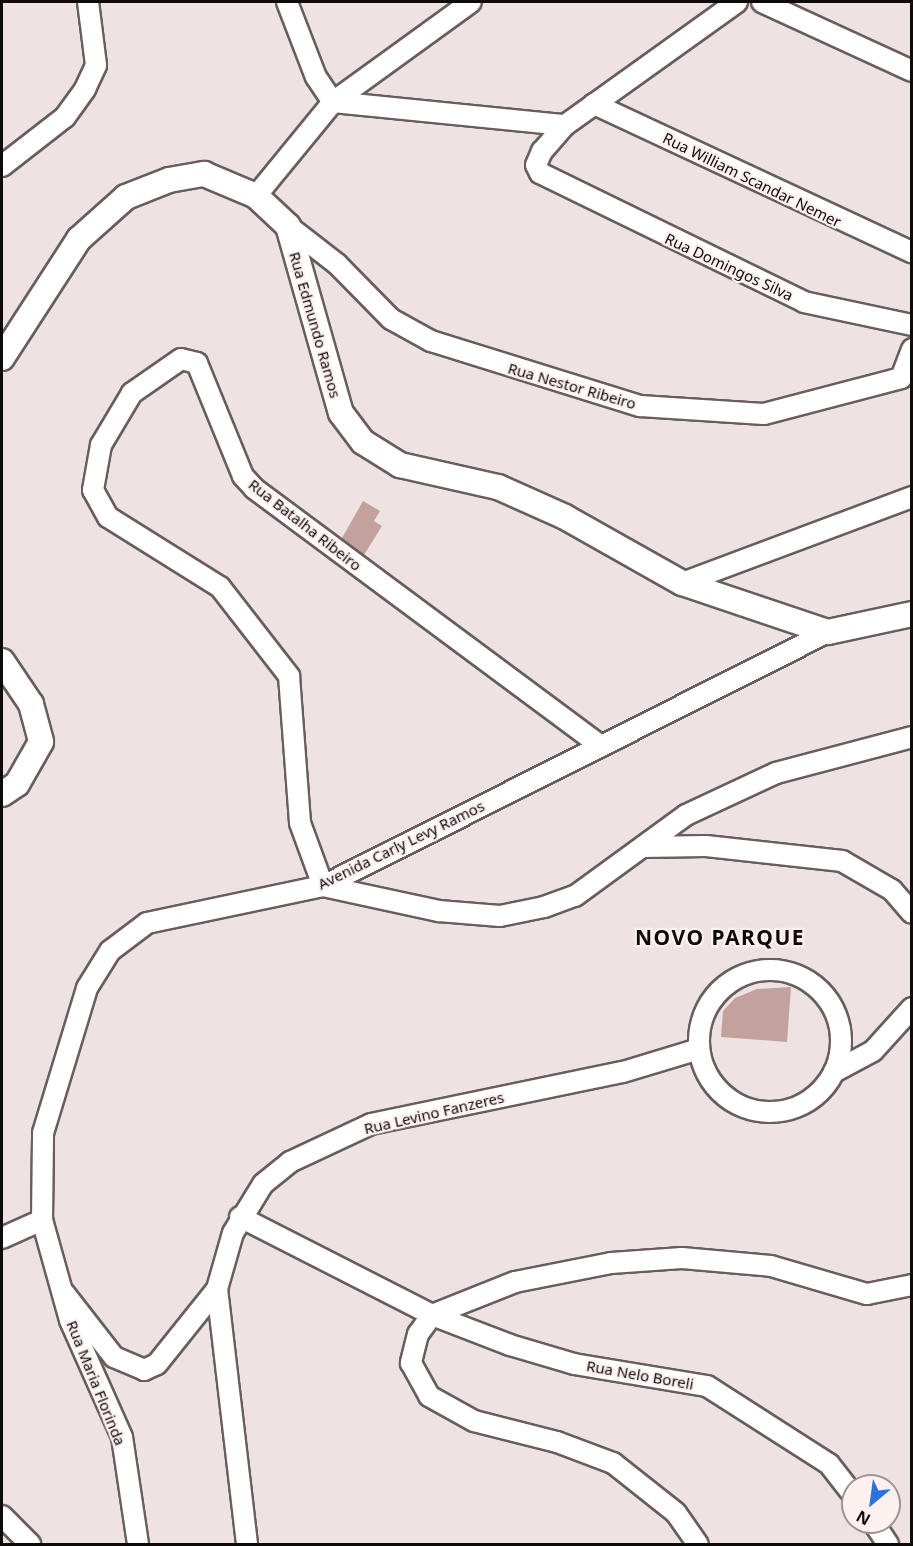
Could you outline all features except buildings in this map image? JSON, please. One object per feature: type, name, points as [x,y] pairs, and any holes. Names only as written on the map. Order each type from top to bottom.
[{"type":"street","points":[[2,166],[65,117],[85,89],[96,65],[88,2]]},
{"type":"street","points":[[287,2],[316,77],[333,102]]},
{"type":"street","points":[[256,196],[333,102],[471,2]]},
{"type":"street","points":[[333,102],[565,125],[737,2]]},
{"type":"street","points":[[762,2],[912,71]]},
{"type":"street","name":"Rua William Scandar Nemer","points":[[594,104],[912,252]]},
{"type":"street","name":"Rua Domingos Silva","points":[[565,125],[537,165],[555,185],[804,302],[912,325]]},
{"type":"street","points":[[2,358],[79,239],[126,197],[169,180],[204,174],[256,196],[288,226]]},
{"type":"street","name":"Rua Nestor Ribeiro","points":[[288,226],[337,264],[391,319],[431,341],[640,406],[764,414],[901,378],[912,349]]},
{"type":"street","name":"Rua Edmundo Ramos","points":[[288,226],[341,412],[363,442],[400,465],[498,487],[537,504],[682,583],[828,632]]},
{"type":"street","name":"Rua Batalha Ribeiro","points":[[323,886],[300,823],[289,676],[220,587],[108,517],[93,490],[101,445],[132,393],[181,359],[197,363],[243,476],[254,489],[601,746]]},
{"type":"street","points":[[682,583],[912,497]]},
{"type":"street","name":"Avenida Carly Levy Ramos","points":[[63,1292],[42,1220],[43,1132],[87,988],[110,951],[147,923],[323,886],[828,632],[912,614]]},
{"type":"street","points":[[2,661],[31,704],[41,742],[17,784],[2,794]]},
{"type":"street","points":[[323,886],[439,911],[500,916],[575,896],[686,815],[776,773],[912,737]]},
{"type":"street","points":[[643,847],[705,846],[842,861],[892,890],[912,913]]},
{"type":"street","points":[[834,1072],[842,1043],[839,1020],[812,982],[790,972],[767,969],[724,986],[708,1004],[699,1049],[720,1092],[762,1112],[808,1102],[834,1072],[873,1051],[912,1008]]},
{"type":"street","name":"Rua Levino Fanzeres","points":[[247,1545],[217,1289],[240,1217],[263,1184],[290,1162],[371,1124],[624,1072],[699,1049]]},
{"type":"street","name":"Rua Nelo Boreli","points":[[240,1217],[432,1315],[574,1364],[707,1386],[830,1464],[841,1479]]},
{"type":"street","points":[[2,1238],[42,1220]]},
{"type":"street","points":[[698,1545],[676,1513],[613,1463],[557,1442],[474,1420],[429,1396],[411,1363],[418,1334],[432,1315],[515,1282],[611,1263],[682,1258],[771,1266],[867,1294],[912,1285]]},
{"type":"street","points":[[63,1292],[77,1303],[114,1357],[144,1370],[157,1364],[217,1289]]},
{"type":"street","name":"Rua Maria Florinda","points":[[63,1292],[122,1437],[138,1545]]},
{"type":"street","points":[[2,1516],[30,1545]]},
{"type":"district","name":"NOVO PARQUE","points":[[720,937]]}]
